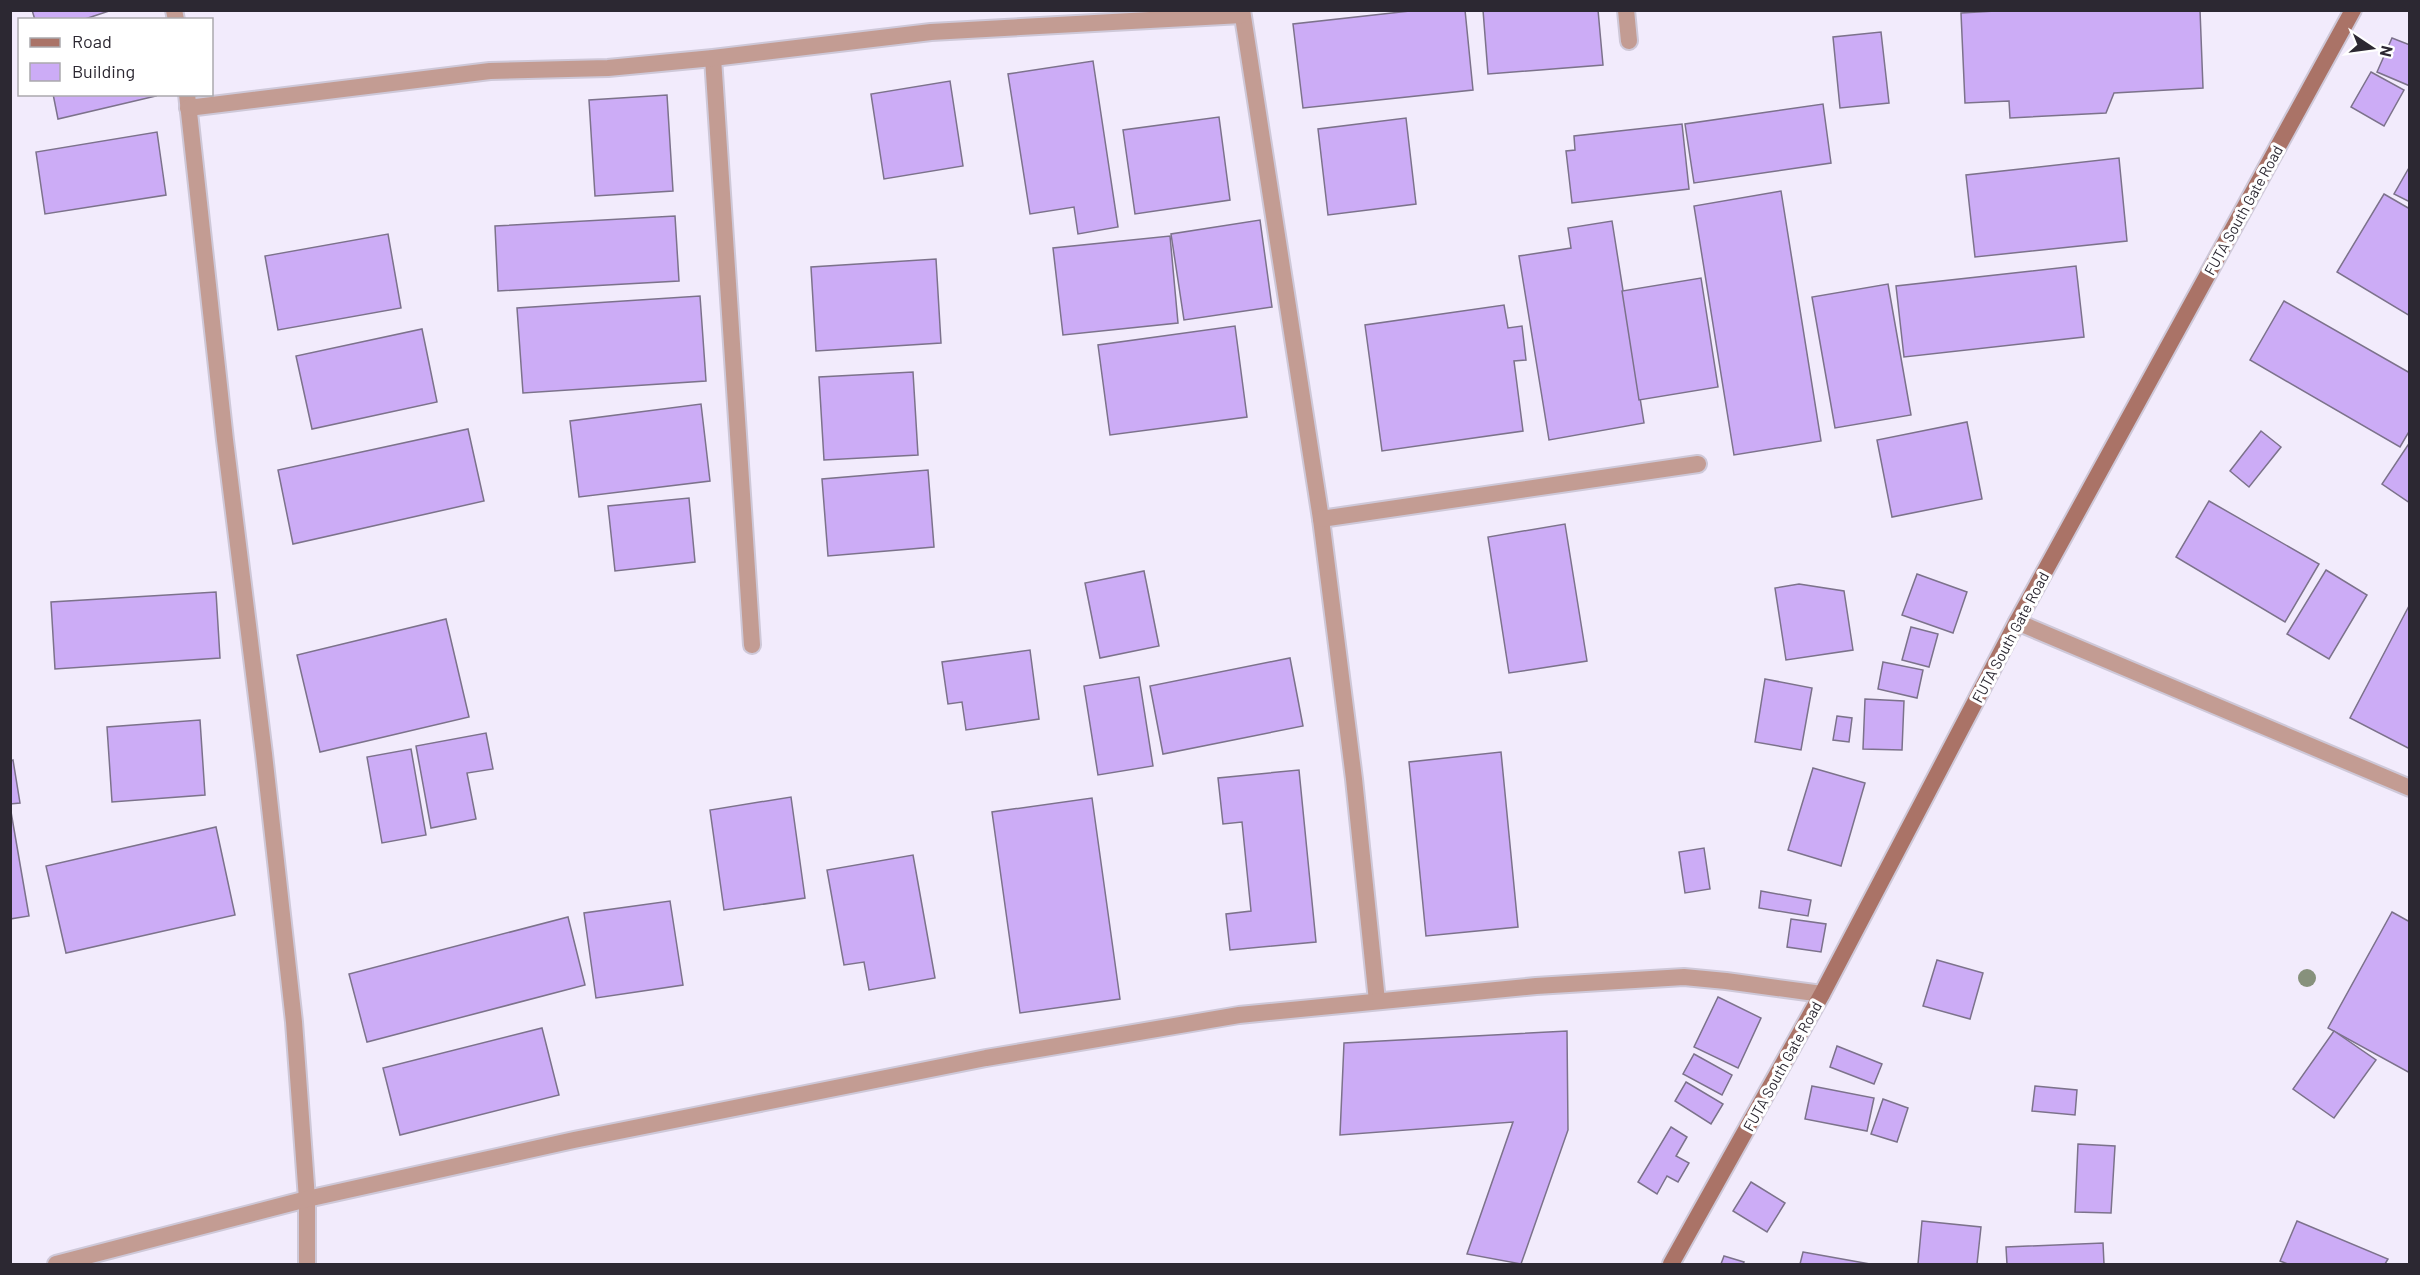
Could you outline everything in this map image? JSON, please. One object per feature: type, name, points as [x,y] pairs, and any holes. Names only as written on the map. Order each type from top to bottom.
[{"type":"main road","name":"FUTA South Gate Road","points":[[1671,1264],[1822,994],[2017,622],[2353,10]]},
{"type":"street","points":[[1626,10],[1629,40]]},
{"type":"street","points":[[307,1264],[308,1198],[293,1011],[225,440],[188,101],[490,71],[608,68],[931,32],[1242,13],[1321,519],[1354,779],[1377,1001]]},
{"type":"street","points":[[713,58],[752,645]]},
{"type":"street","points":[[1321,519],[1698,464]]},
{"type":"street","points":[[2017,622],[2409,788]]},
{"type":"street","points":[[56,1264],[308,1198],[574,1140],[986,1058],[1239,1015],[1536,986],[1684,977],[1822,994]]},
{"type":"building","points":[[32,10],[112,10],[88,18],[34,18]]},
{"type":"building","points":[[1419,10],[1465,10],[1473,90],[1303,108],[1293,24]]},
{"type":"building","points":[[1483,10],[1598,10],[1603,65],[1488,74]]},
{"type":"building","points":[[2013,10],[2200,10],[2203,88],[2114,93],[2106,113],[2010,118],[2009,101],[1965,103],[1961,13]]},
{"type":"building","points":[[1881,32],[1889,103],[1840,108],[1833,37]]},
{"type":"building","points":[[2392,38],[2410,45],[2410,86],[2377,72]]},
{"type":"building","points":[[1093,61],[1118,227],[1078,234],[1074,207],[1030,214],[1008,74]]},
{"type":"building","points":[[2371,72],[2404,90],[2384,126],[2351,107]]},
{"type":"building","points":[[950,81],[963,166],[884,179],[871,94]]},
{"type":"building","points":[[667,95],[673,191],[595,196],[589,100]]},
{"type":"building","points":[[53,96],[156,96],[58,119]]},
{"type":"building","points":[[1823,104],[1831,163],[1694,183],[1685,124]]},
{"type":"building","points":[[1219,117],[1230,200],[1135,214],[1123,130]]},
{"type":"building","points":[[1406,118],[1416,204],[1328,215],[1318,129]]},
{"type":"building","points":[[1682,124],[1689,189],[1572,203],[1566,151],[1575,150],[1574,136]]},
{"type":"building","points":[[157,132],[166,195],[45,214],[36,152]]},
{"type":"building","points":[[2119,158],[2127,241],[1975,257],[1966,175]]},
{"type":"building","points":[[2410,166],[2410,202],[2394,194]]},
{"type":"building","points":[[1781,191],[1821,441],[1734,455],[1694,206]]},
{"type":"building","points":[[2384,194],[2410,209],[2410,316],[2337,272]]},
{"type":"building","points":[[675,216],[679,281],[498,291],[495,226]]},
{"type":"building","points":[[1260,220],[1272,307],[1184,320],[1171,234]]},
{"type":"building","points":[[1612,221],[1644,423],[1549,440],[1519,256],[1571,248],[1568,228]]},
{"type":"building","points":[[388,234],[401,308],[278,330],[265,256]]},
{"type":"building","points":[[1170,236],[1178,323],[1063,335],[1053,248]]},
{"type":"building","points":[[936,259],[941,343],[816,351],[811,267]]},
{"type":"building","points":[[2076,266],[2084,337],[1904,357],[1896,286]]},
{"type":"building","points":[[1701,278],[1718,387],[1639,400],[1622,291]]},
{"type":"building","points":[[1888,284],[1911,415],[1835,428],[1812,297]]},
{"type":"building","points":[[700,296],[706,381],[523,393],[517,308]]},
{"type":"building","points":[[2284,301],[2410,373],[2410,430],[2400,447],[2250,360]]},
{"type":"building","points":[[1504,305],[1508,328],[1522,326],[1526,360],[1514,361],[1523,431],[1382,451],[1365,325]]},
{"type":"building","points":[[1235,326],[1247,417],[1110,435],[1098,345]]},
{"type":"building","points":[[422,329],[437,402],[312,429],[296,356]]},
{"type":"building","points":[[913,372],[918,455],[824,460],[819,377]]},
{"type":"building","points":[[701,404],[710,481],[579,497],[570,421]]},
{"type":"building","points":[[1967,422],[1982,499],[1892,517],[1877,440]]},
{"type":"building","points":[[468,429],[484,501],[293,544],[278,470]]},
{"type":"building","points":[[2261,431],[2281,447],[2249,487],[2230,471]]},
{"type":"building","points":[[2410,442],[2410,503],[2382,484]]},
{"type":"building","points":[[928,470],[934,547],[828,556],[822,479]]},
{"type":"building","points":[[689,498],[695,562],[615,571],[608,506]]},
{"type":"building","points":[[2209,501],[2319,564],[2285,622],[2176,557]]},
{"type":"building","points":[[1565,524],[1587,661],[1509,673],[1488,537]]},
{"type":"building","points":[[2326,570],[2367,595],[2329,659],[2287,634]]},
{"type":"building","points":[[1144,571],[1159,646],[1100,658],[1085,583]]},
{"type":"building","points":[[1917,574],[1967,592],[1953,633],[1902,615]]},
{"type":"building","points":[[1799,584],[1844,591],[1853,650],[1786,660],[1775,588]]},
{"type":"building","points":[[216,592],[220,658],[55,669],[51,602]]},
{"type":"building","points":[[2410,604],[2410,749],[2350,718]]},
{"type":"building","points":[[446,619],[469,717],[320,752],[297,655]]},
{"type":"building","points":[[1911,627],[1938,634],[1929,667],[1902,660]]},
{"type":"building","points":[[1030,650],[1039,719],[966,730],[962,702],[948,704],[942,662]]},
{"type":"building","points":[[1290,658],[1303,726],[1163,754],[1150,686]]},
{"type":"building","points":[[1883,662],[1923,670],[1917,698],[1878,689]]},
{"type":"building","points":[[1139,677],[1153,766],[1098,775],[1084,686]]},
{"type":"building","points":[[1765,679],[1812,688],[1801,750],[1755,742]]},
{"type":"building","points":[[1865,699],[1904,701],[1902,750],[1863,749]]},
{"type":"building","points":[[1837,716],[1852,718],[1849,742],[1833,740]]},
{"type":"building","points":[[200,720],[205,795],[112,802],[107,727]]},
{"type":"building","points":[[486,733],[493,769],[467,773],[476,819],[431,828],[416,746]]},
{"type":"building","points":[[411,749],[426,835],[382,843],[367,757]]},
{"type":"building","points":[[1501,752],[1518,927],[1426,936],[1409,762]]},
{"type":"building","points":[[13,760],[20,803],[10,804],[10,761]]},
{"type":"building","points":[[1813,768],[1865,783],[1841,866],[1788,850]]},
{"type":"building","points":[[1299,770],[1316,942],[1230,950],[1226,914],[1251,911],[1242,822],[1223,824],[1218,778]]},
{"type":"building","points":[[791,797],[805,898],[724,910],[710,810]]},
{"type":"building","points":[[1092,798],[1120,999],[1020,1013],[992,812]]},
{"type":"building","points":[[10,806],[29,916],[10,919]]},
{"type":"building","points":[[216,827],[235,915],[66,953],[46,866]]},
{"type":"building","points":[[1704,848],[1710,889],[1685,893],[1679,852]]},
{"type":"building","points":[[913,855],[935,978],[869,990],[864,962],[844,965],[827,870]]},
{"type":"building","points":[[1761,891],[1811,900],[1808,916],[1759,908]]},
{"type":"building","points":[[670,901],[683,985],[596,998],[584,913]]},
{"type":"building","points":[[2392,912],[2410,922],[2410,1073],[2328,1028]]},
{"type":"building","points":[[568,917],[585,985],[367,1042],[349,974]]},
{"type":"building","points":[[1791,919],[1826,924],[1821,952],[1787,947]]},
{"type":"building","points":[[1937,960],[1983,973],[1970,1019],[1923,1006]]},
{"type":"building","points":[[1718,997],[1761,1018],[1738,1068],[1694,1047]]},
{"type":"building","points":[[542,1028],[559,1095],[400,1135],[383,1068]]},
{"type":"building","points":[[1567,1031],[1568,1130],[1521,1264],[1467,1254],[1513,1122],[1340,1135],[1344,1043]]},
{"type":"building","points":[[2334,1031],[2376,1060],[2334,1118],[2293,1089]]},
{"type":"building","points":[[1837,1046],[1882,1064],[1874,1084],[1830,1067]]},
{"type":"building","points":[[1694,1054],[1732,1075],[1722,1095],[1683,1074]]},
{"type":"building","points":[[1686,1082],[1723,1104],[1711,1124],[1675,1101]]},
{"type":"building","points":[[1812,1086],[1874,1098],[1867,1131],[1805,1119]]},
{"type":"building","points":[[2035,1086],[2077,1090],[2075,1115],[2032,1111]]},
{"type":"building","points":[[1883,1099],[1908,1108],[1897,1142],[1871,1134]]},
{"type":"building","points":[[1671,1127],[1687,1137],[1676,1156],[1689,1163],[1678,1182],[1667,1176],[1657,1194],[1638,1182]]},
{"type":"building","points":[[2078,1144],[2115,1146],[2111,1213],[2075,1212]]},
{"type":"building","points":[[1751,1182],[1785,1203],[1767,1232],[1733,1211]]},
{"type":"building","points":[[1922,1221],[1981,1227],[1977,1264],[1918,1264]]},
{"type":"building","points":[[2297,1221],[2388,1259],[2385,1264],[2288,1264],[2280,1261]]},
{"type":"building","points":[[2103,1243],[2104,1264],[2007,1264],[2006,1247]]},
{"type":"building","points":[[1803,1252],[1870,1264],[1800,1264]]},
{"type":"building","points":[[1724,1256],[1744,1262],[1743,1264],[1721,1264]]}]
